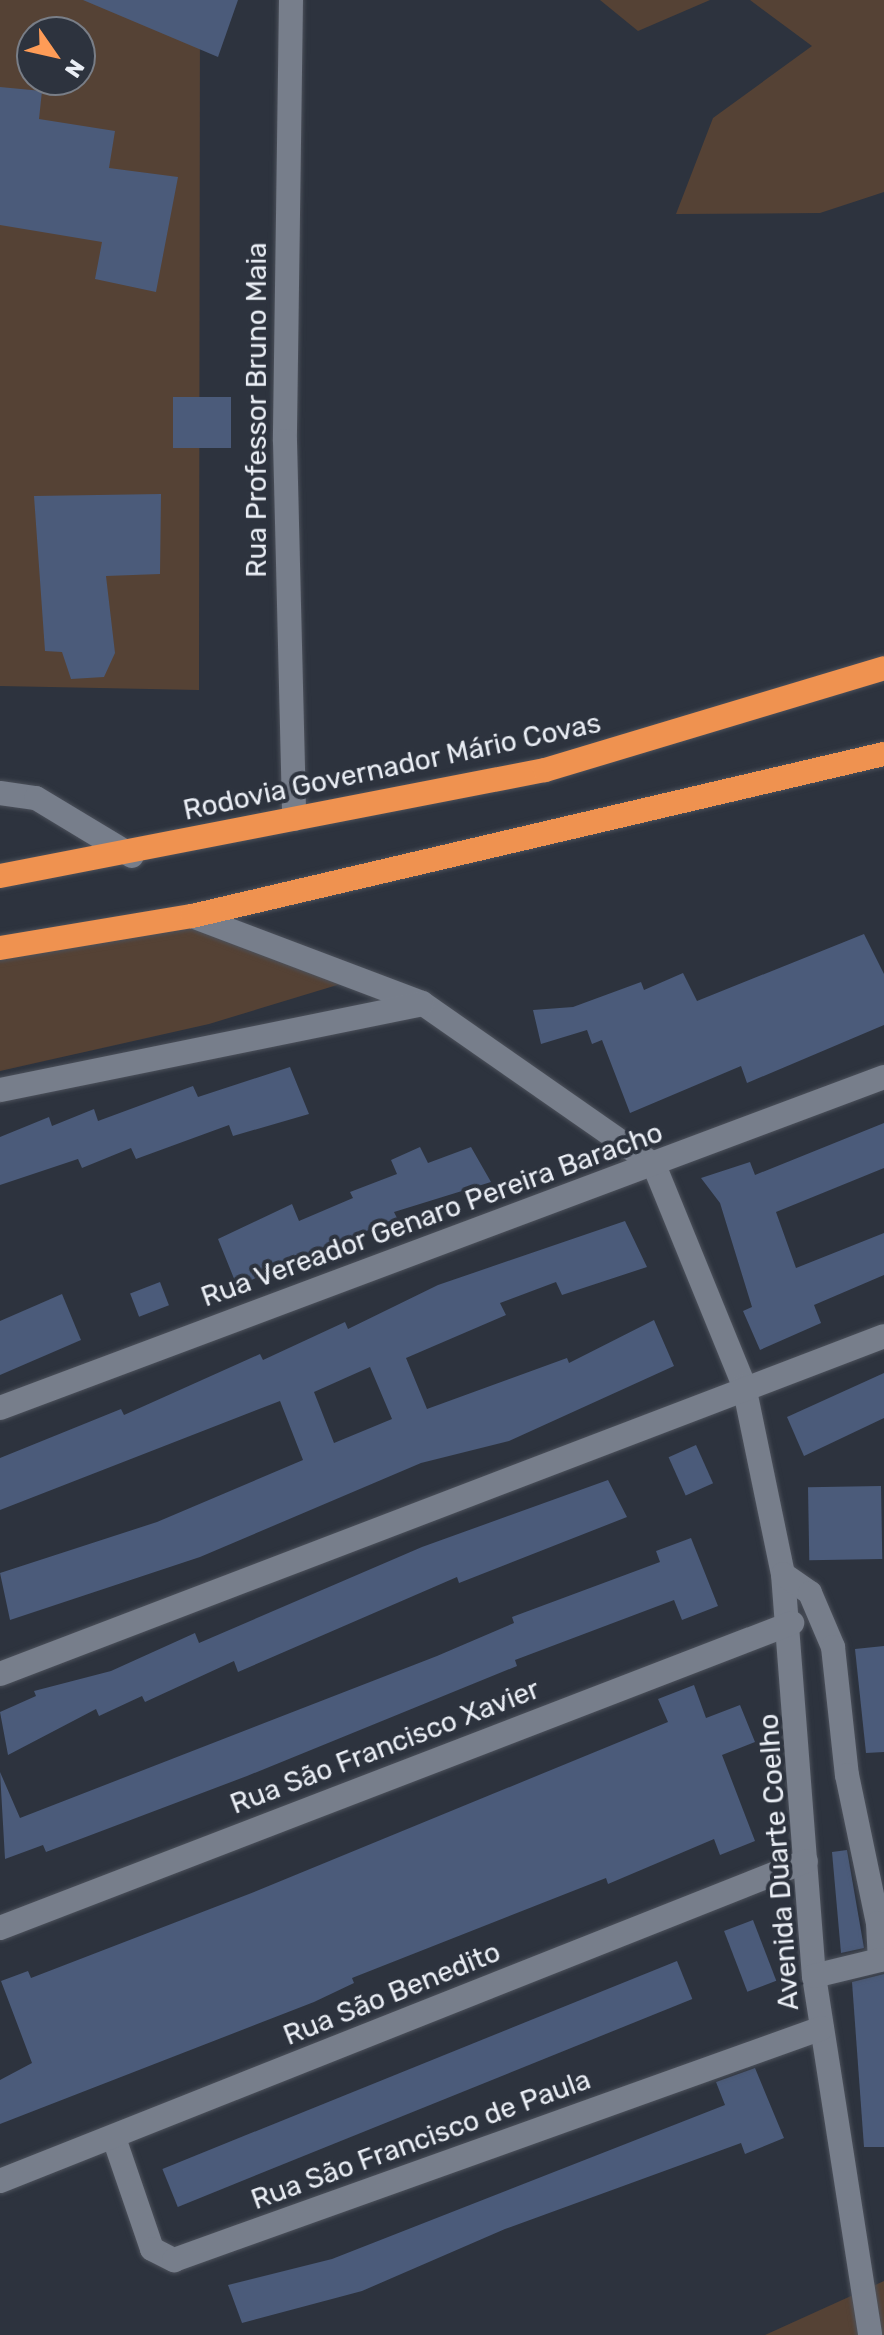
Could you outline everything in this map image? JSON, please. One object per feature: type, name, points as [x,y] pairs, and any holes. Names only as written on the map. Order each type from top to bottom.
[{"type":"highway","name":"Rodovia Governador Mário Covas","points":[[0,876],[132,856],[294,819],[545,770],[884,668]]},
{"type":"highway","points":[[0,948],[192,916],[884,754]]},
{"type":"street","name":"Rua Professor Bruno Maia","points":[[291,0],[285,441],[294,819]]},
{"type":"street","points":[[0,793],[36,798],[132,856]]},
{"type":"street","points":[[192,916],[422,1003],[654,1165]]},
{"type":"street","points":[[0,1090],[422,1003]]},
{"type":"street","name":"Rua Vereador Genaro Pereira Baracho","points":[[0,1408],[884,1077]]},
{"type":"street","name":"Avenida Duarte Coelho","points":[[654,1165],[744,1386],[783,1574],[792,1623],[814,1976],[870,2335]]},
{"type":"street","points":[[0,1674],[744,1386],[884,1336]]},
{"type":"street","points":[[783,1574],[810,1593],[833,1647],[847,1775],[878,1923],[880,1960],[814,1976]]},
{"type":"street","name":"Rua São Francisco Xavier","points":[[0,1928],[792,1623]]},
{"type":"street","name":"Rua São Benedito","points":[[0,2181],[806,1861]]},
{"type":"street","name":"Rua São Francisco de Paula","points":[[114,2138],[152,2249],[174,2260],[822,2028]]},
{"type":"shaded area","points":[[0,0],[200,0],[199,690],[0,686]]},
{"type":"shaded area","points":[[600,0],[710,0],[638,31]]},
{"type":"shaded area","points":[[750,0],[884,0],[884,192],[820,213],[676,214],[713,118],[812,46]]},
{"type":"shaded area","points":[[192,916],[357,979],[209,1024],[0,1071],[0,947]]},
{"type":"shaded area","points":[[884,2281],[884,2335],[765,2335]]},
{"type":"building","points":[[83,0],[238,0],[218,57]]},
{"type":"building","points":[[0,87],[16,89],[16,96],[41,96],[39,119],[115,131],[109,168],[178,177],[156,292],[95,279],[102,242],[0,225]]},
{"type":"building","points":[[173,397],[231,397],[231,448],[173,448]]},
{"type":"building","points":[[161,494],[160,574],[106,576],[115,653],[104,677],[71,679],[62,652],[45,651],[34,496]]},
{"type":"building","points":[[864,934],[884,974],[884,1025],[747,1083],[741,1066],[630,1113],[602,1040],[592,1044],[587,1030],[541,1044],[533,1010],[573,1007],[641,982],[644,990],[683,973],[697,1001]]},
{"type":"building","points":[[290,1067],[309,1114],[233,1136],[229,1125],[136,1159],[131,1148],[82,1168],[78,1159],[0,1185],[0,1137],[49,1117],[52,1126],[94,1109],[98,1121],[193,1086],[198,1097]]},
{"type":"building","points":[[884,1123],[884,1168],[776,1212],[796,1268],[884,1233],[884,1275],[814,1305],[821,1323],[760,1350],[743,1311],[752,1307],[720,1203],[701,1178],[750,1162],[755,1175]]},
{"type":"building","points":[[420,1147],[428,1163],[471,1147],[491,1182],[394,1212],[397,1218],[237,1286],[218,1239],[292,1204],[299,1221],[353,1198],[350,1192],[397,1174],[391,1160]]},
{"type":"building","points":[[625,1221],[647,1267],[562,1295],[556,1282],[500,1303],[506,1315],[406,1358],[427,1409],[567,1358],[569,1363],[654,1320],[674,1366],[509,1441],[421,1463],[200,1557],[10,1620],[0,1573],[157,1522],[303,1460],[280,1401],[0,1510],[0,1458],[121,1409],[124,1415],[260,1354],[263,1360],[345,1322],[348,1329],[438,1285]],"holes":[[[370,1367],[392,1419],[334,1443],[314,1392]]]},
{"type":"building","points":[[160,1282],[169,1305],[139,1317],[130,1293]]},
{"type":"building","points":[[62,1294],[81,1340],[0,1375],[0,1321]]},
{"type":"building","points":[[884,1373],[884,1418],[804,1456],[787,1417]]},
{"type":"building","points":[[696,1445],[713,1483],[686,1496],[669,1457]]},
{"type":"building","points":[[608,1480],[627,1517],[459,1583],[457,1577],[238,1672],[234,1661],[145,1702],[142,1696],[99,1716],[96,1709],[8,1755],[0,1712],[36,1696],[34,1691],[111,1671],[195,1633],[199,1643],[422,1547]]},
{"type":"building","points":[[881,1486],[882,1559],[809,1560],[808,1487]]},
{"type":"building","points":[[691,1538],[718,1606],[682,1620],[674,1600],[515,1660],[517,1666],[247,1776],[46,1852],[43,1845],[5,1859],[0,1772],[20,1818],[437,1656],[514,1623],[512,1617],[660,1562],[656,1551]]},
{"type":"building","points":[[884,1646],[884,1752],[866,1753],[855,1649]]},
{"type":"building","points":[[694,1685],[706,1718],[740,1705],[755,1742],[722,1755],[755,1841],[720,1855],[714,1839],[608,1884],[606,1878],[352,1978],[354,1983],[314,2002],[0,2124],[0,2080],[32,2063],[1,1981],[28,1971],[31,1978],[249,1894],[668,1722],[658,1699]]},
{"type":"building","points":[[847,1850],[864,1948],[841,1953],[832,1852]]},
{"type":"building","points":[[753,1920],[776,1981],[747,1992],[724,1931]]},
{"type":"building","points":[[677,1961],[692,1999],[178,2207],[162,2169]]},
{"type":"building","points":[[884,1974],[884,2147],[864,2147],[852,1982]]},
{"type":"building","points":[[755,2068],[784,2138],[745,2154],[741,2143],[505,2229],[362,2291],[242,2323],[228,2285],[332,2259],[725,2105],[716,2082]]}]
